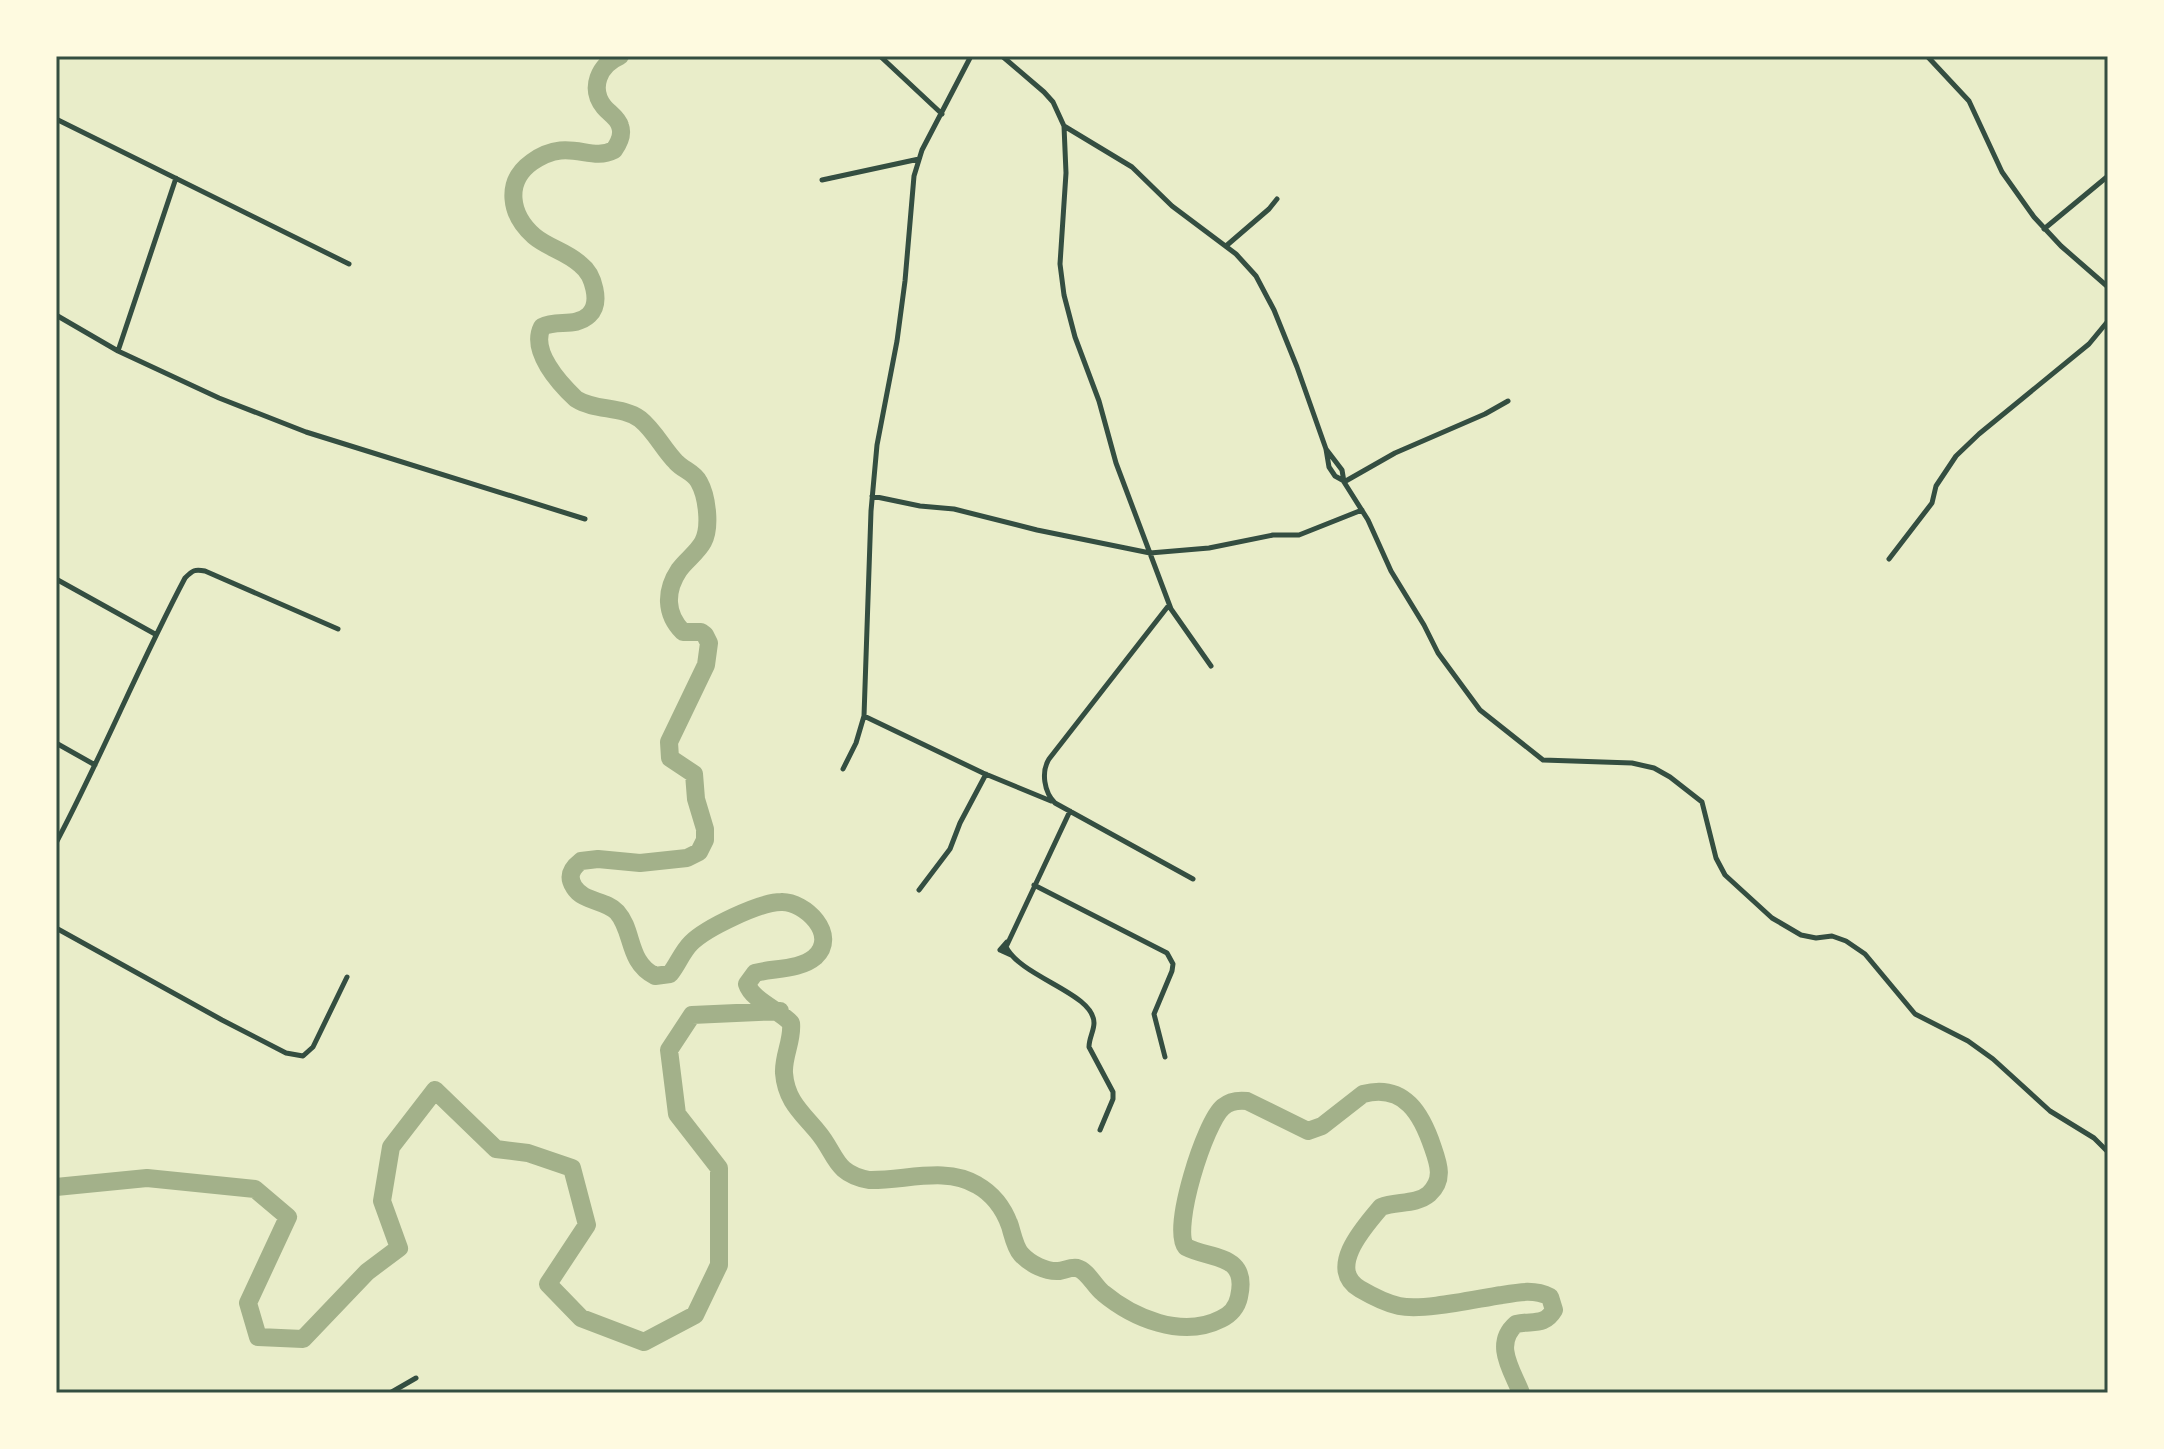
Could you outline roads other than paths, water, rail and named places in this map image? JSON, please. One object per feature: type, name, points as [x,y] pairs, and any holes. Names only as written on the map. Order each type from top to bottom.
[{"type":"street","points":[[880,56],[942,114]]},
{"type":"street","points":[[843,769],[856,743],[864,716],[872,496],[877,445],[905,281],[912,188],[919,159],[971,56]]},
{"type":"street","points":[[1002,56],[1053,102],[1064,126],[1066,173],[1060,253],[1064,295],[1075,337],[1099,401],[1116,463],[1170,605],[1211,666]]},
{"type":"street","points":[[1927,56],[1969,101],[2015,193],[2044,229],[2108,287]]},
{"type":"street","points":[[56,119],[349,264]]},
{"type":"street","points":[[1064,126],[1132,167],[1172,206],[1226,246],[1263,286],[1297,367],[1332,472],[1344,482],[1362,510],[1391,571],[1442,660],[1474,704],[1543,760],[1632,763],[1654,768],[1670,777],[1702,802],[1716,858],[1725,875],[1772,918],[1801,935],[1816,938],[1832,936],[1865,954],[1915,1014],[1968,1041],[2050,1111],[2094,1138],[2108,1152]]},
{"type":"street","points":[[822,180],[919,159]]},
{"type":"street","points":[[2044,229],[2108,176]]},
{"type":"street","points":[[118,351],[176,178]]},
{"type":"street","points":[[1226,246],[1277,199]]},
{"type":"street","points":[[56,315],[118,351],[219,398],[306,432],[585,519]]},
{"type":"street","points":[[1889,559],[1932,503],[1936,486],[1956,456],[2089,344],[2108,321]]},
{"type":"street","points":[[1344,482],[1395,453],[1508,401]]},
{"type":"street","points":[[1326,449],[1342,470],[1344,482]]},
{"type":"street","points":[[872,496],[954,509],[1150,553],[1213,547],[1273,535],[1299,535],[1362,510]]},
{"type":"street","points":[[56,843],[155,634],[185,578],[196,569],[338,629]]},
{"type":"street","points":[[56,579],[155,634]]},
{"type":"street","points":[[1055,803],[1047,793],[1046,764],[1170,605]]},
{"type":"street","points":[[864,716],[1055,803],[1193,879]]},
{"type":"street","points":[[56,743],[95,765]]},
{"type":"street","points":[[919,890],[950,849],[960,823],[987,774]]},
{"type":"street","points":[[1070,811],[1007,942],[1012,956],[1029,972],[1074,995],[1093,1016],[1089,1047],[1113,1092],[1100,1130]]},
{"type":"street","points":[[1034,885],[1167,953],[1173,964],[1172,971],[1154,1014],[1165,1057]]},
{"type":"street","points":[[56,928],[222,1020],[286,1053],[303,1056],[313,1047],[347,977]]},
{"type":"street","points":[[390,1393],[416,1378]]},
{"type":"waterway","points":[[620,56],[602,71],[597,85],[600,100],[621,129],[614,150],[596,154],[557,151],[532,162],[517,179],[515,209],[534,236],[585,269],[594,289],[593,310],[584,319],[542,327],[540,346],[548,366],[576,399],[640,419],[702,488],[707,512],[705,536],[701,546],[674,578],[669,602],[673,618],[683,632],[701,632],[709,643],[706,665],[669,742],[670,758],[694,774],[705,840],[699,852],[687,858],[640,863],[598,859],[581,861],[572,872],[574,887],[583,896],[617,912],[635,955],[655,976],[670,974],[698,937],[747,911],[781,902],[809,913],[821,930],[823,939],[815,957],[794,966],[755,973],[747,984],[754,995],[791,1023],[784,1067],[785,1082],[795,1105],[824,1139],[837,1162],[848,1173],[869,1180],[938,1175],[965,1179],[993,1197],[1008,1220],[1017,1248],[1029,1261],[1049,1270],[1081,1270],[1115,1302],[1159,1323],[1190,1327],[1206,1325],[1227,1315],[1238,1301],[1241,1283],[1233,1265],[1186,1247],[1183,1236],[1186,1199],[1199,1153],[1223,1107],[1234,1101],[1247,1101],[1308,1131],[1322,1126],[1363,1094],[1390,1093],[1401,1098],[1410,1104],[1429,1136],[1437,1160],[1437,1183],[1424,1197],[1381,1207],[1351,1248],[1347,1260],[1350,1281],[1379,1299],[1409,1307],[1450,1304],[1521,1292],[1550,1297],[1554,1310],[1546,1319],[1516,1324],[1506,1340],[1506,1357],[1521,1393]]},
{"type":"waterway","points":[[56,1187],[147,1178],[255,1189],[288,1217],[248,1303],[258,1337],[303,1339],[367,1272],[399,1248],[382,1201],[391,1147],[435,1090],[496,1149],[528,1153],[572,1168],[587,1225],[548,1284],[581,1318],[644,1342],[695,1315],[719,1265],[719,1168],[677,1114],[669,1050],[692,1015],[780,1011]]}]
